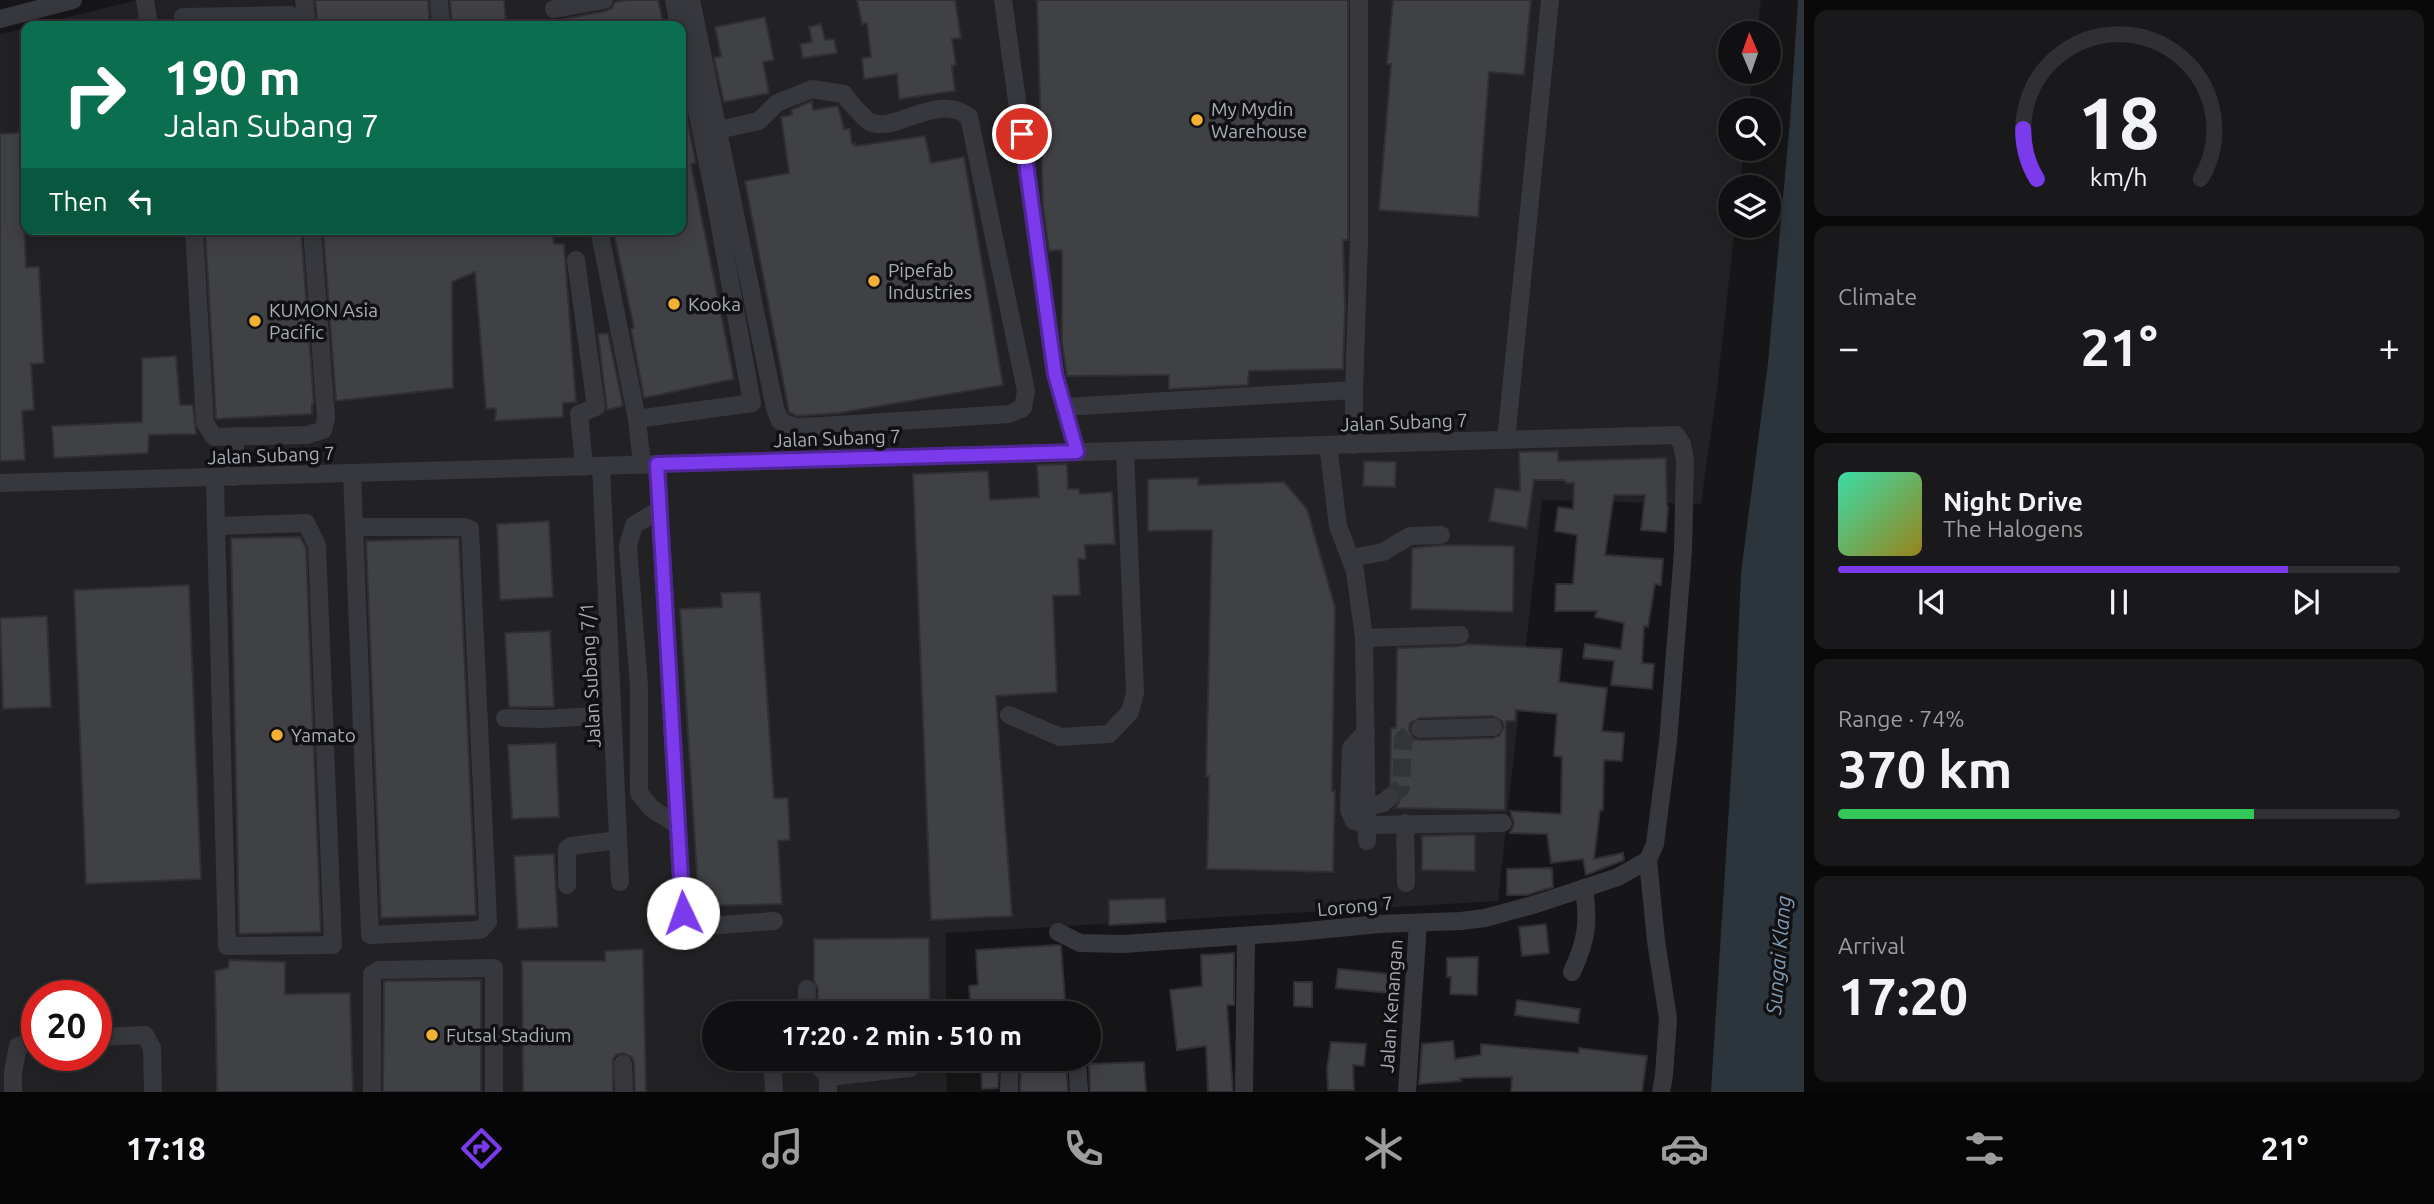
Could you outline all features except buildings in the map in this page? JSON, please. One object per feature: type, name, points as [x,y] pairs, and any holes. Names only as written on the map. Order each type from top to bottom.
[{"type":"street","points":[[0,19],[73,0]]},
{"type":"street","points":[[145,0],[148,21]]},
{"type":"street","points":[[304,0],[306,21]]},
{"type":"street","points":[[439,0],[441,21]]},
{"type":"street","points":[[555,12],[604,0]]},
{"type":"street","points":[[674,0],[678,21]]},
{"type":"street","points":[[691,0],[775,408],[780,421],[795,427],[822,426],[1009,414],[1023,408],[1026,391],[969,117],[961,110],[937,109],[884,123],[870,122],[848,102],[844,94],[811,89],[777,103],[759,121],[718,130]]},
{"type":"street","points":[[1003,0],[1055,374],[1077,452]]},
{"type":"street","points":[[1354,445],[1359,241],[1359,0]]},
{"type":"street","points":[[1506,440],[1550,0]]},
{"type":"street","points":[[183,15],[201,8],[290,15],[297,21]]},
{"type":"street","points":[[637,419],[752,403],[686,57]]},
{"type":"street","points":[[194,235],[205,423],[214,437],[307,435],[323,430],[326,418],[312,235]]},
{"type":"street","points":[[600,235],[637,419],[660,510],[683,913],[694,923],[708,926],[774,921]]},
{"type":"street","name":"Jalan Subang 7/1","points":[[576,260],[596,407],[579,414],[593,466],[612,715],[620,882]]},
{"type":"street","points":[[1064,407],[1354,390]]},
{"type":"street","name":"Jalan Subang 7","points":[[0,483],[1676,435],[1682,444],[1685,460],[1683,551],[1668,742],[1655,844],[1648,860]]},
{"type":"street","points":[[234,477],[235,436]]},
{"type":"street","points":[[1328,445],[1338,526],[1355,570],[1364,638],[1366,732],[1351,748],[1349,810],[1353,821],[1367,824],[1503,823]]},
{"type":"street","points":[[1009,715],[1060,737],[1109,734],[1130,712],[1135,693],[1125,451]]},
{"type":"street","points":[[352,473],[370,934],[480,930],[488,922],[470,529],[355,527]]},
{"type":"street","points":[[215,477],[216,526],[226,946],[333,945],[317,545],[306,523],[216,526]]},
{"type":"street","points":[[660,510],[634,525],[628,546],[639,686],[639,793],[652,809],[678,825]]},
{"type":"street","points":[[1350,558],[1383,552],[1410,536],[1441,535]]},
{"type":"street","points":[[1364,638],[1460,635]]},
{"type":"street","points":[[505,718],[612,715]]},
{"type":"street","points":[[1420,729],[1493,727]]},
{"type":"street","points":[[1367,824],[1389,798]]},
{"type":"street","points":[[1405,823],[1406,883]]},
{"type":"street","points":[[567,885],[567,849],[571,846],[618,839]]},
{"type":"street","points":[[1648,860],[1656,941],[1668,1018],[1661,1092]]},
{"type":"street","name":"Lorong 7","points":[[1058,932],[1080,943],[1123,944],[1485,918],[1618,877],[1648,860]]},
{"type":"street","points":[[1572,972],[1583,949],[1588,917],[1584,888]]},
{"type":"street","name":"Jalan Kenangan","points":[[1407,1092],[1418,923]]},
{"type":"street","points":[[1244,1092],[1246,936]]},
{"type":"street","points":[[372,1092],[372,974],[379,970],[494,968],[495,1092]]},
{"type":"street","points":[[806,1001],[807,989]]},
{"type":"street","points":[[112,1036],[145,1035],[152,1048],[153,1092]]},
{"type":"street","points":[[13,1092],[13,1072],[18,1046],[21,1045]]},
{"type":"street","points":[[623,1064],[624,1092]]},
{"type":"street","points":[[773,1071],[774,1092]]},
{"type":"street","points":[[828,1085],[896,1071]]},
{"type":"street","points":[[1009,1092],[1010,1071]]},
{"type":"street","points":[[1078,1071],[1079,1092]]},
{"type":"shaded area","points":[[137,0],[1761,0],[1758,21],[1718,21],[1718,84],[1751,84],[1750,98],[1718,98],[1718,161],[1743,161],[1741,175],[1718,175],[1718,238],[1734,238],[1701,504],[1542,500],[1498,901],[946,933],[946,1001],[702,1001],[702,1071],[946,1071],[947,1092],[0,1092],[0,34],[21,29],[21,235],[686,235],[686,21],[52,21]]},
{"type":"water","name":"Sungai Klang","points":[[1798,0],[1804,0],[1804,1092],[1711,1092],[1741,573],[1768,363]]},
{"type":"tunnel","points":[[1389,798],[1401,788],[1403,740],[1411,732],[1420,729]]},
{"type":"place","name":"My Mydin Warehouse","points":[[1197,120]]},
{"type":"place","name":"Pipefab Industries","points":[[874,281]]},
{"type":"place","name":"Kooka","points":[[674,304]]},
{"type":"place","name":"KUMON Asia Pacific","points":[[255,321]]},
{"type":"place","name":"Yamato","points":[[277,735]]},
{"type":"place","name":"Futsal Stadium","points":[[432,1035]]},
{"type":"route","points":[[683,913],[657,464],[1077,452],[1055,374],[1022,134]]}]
